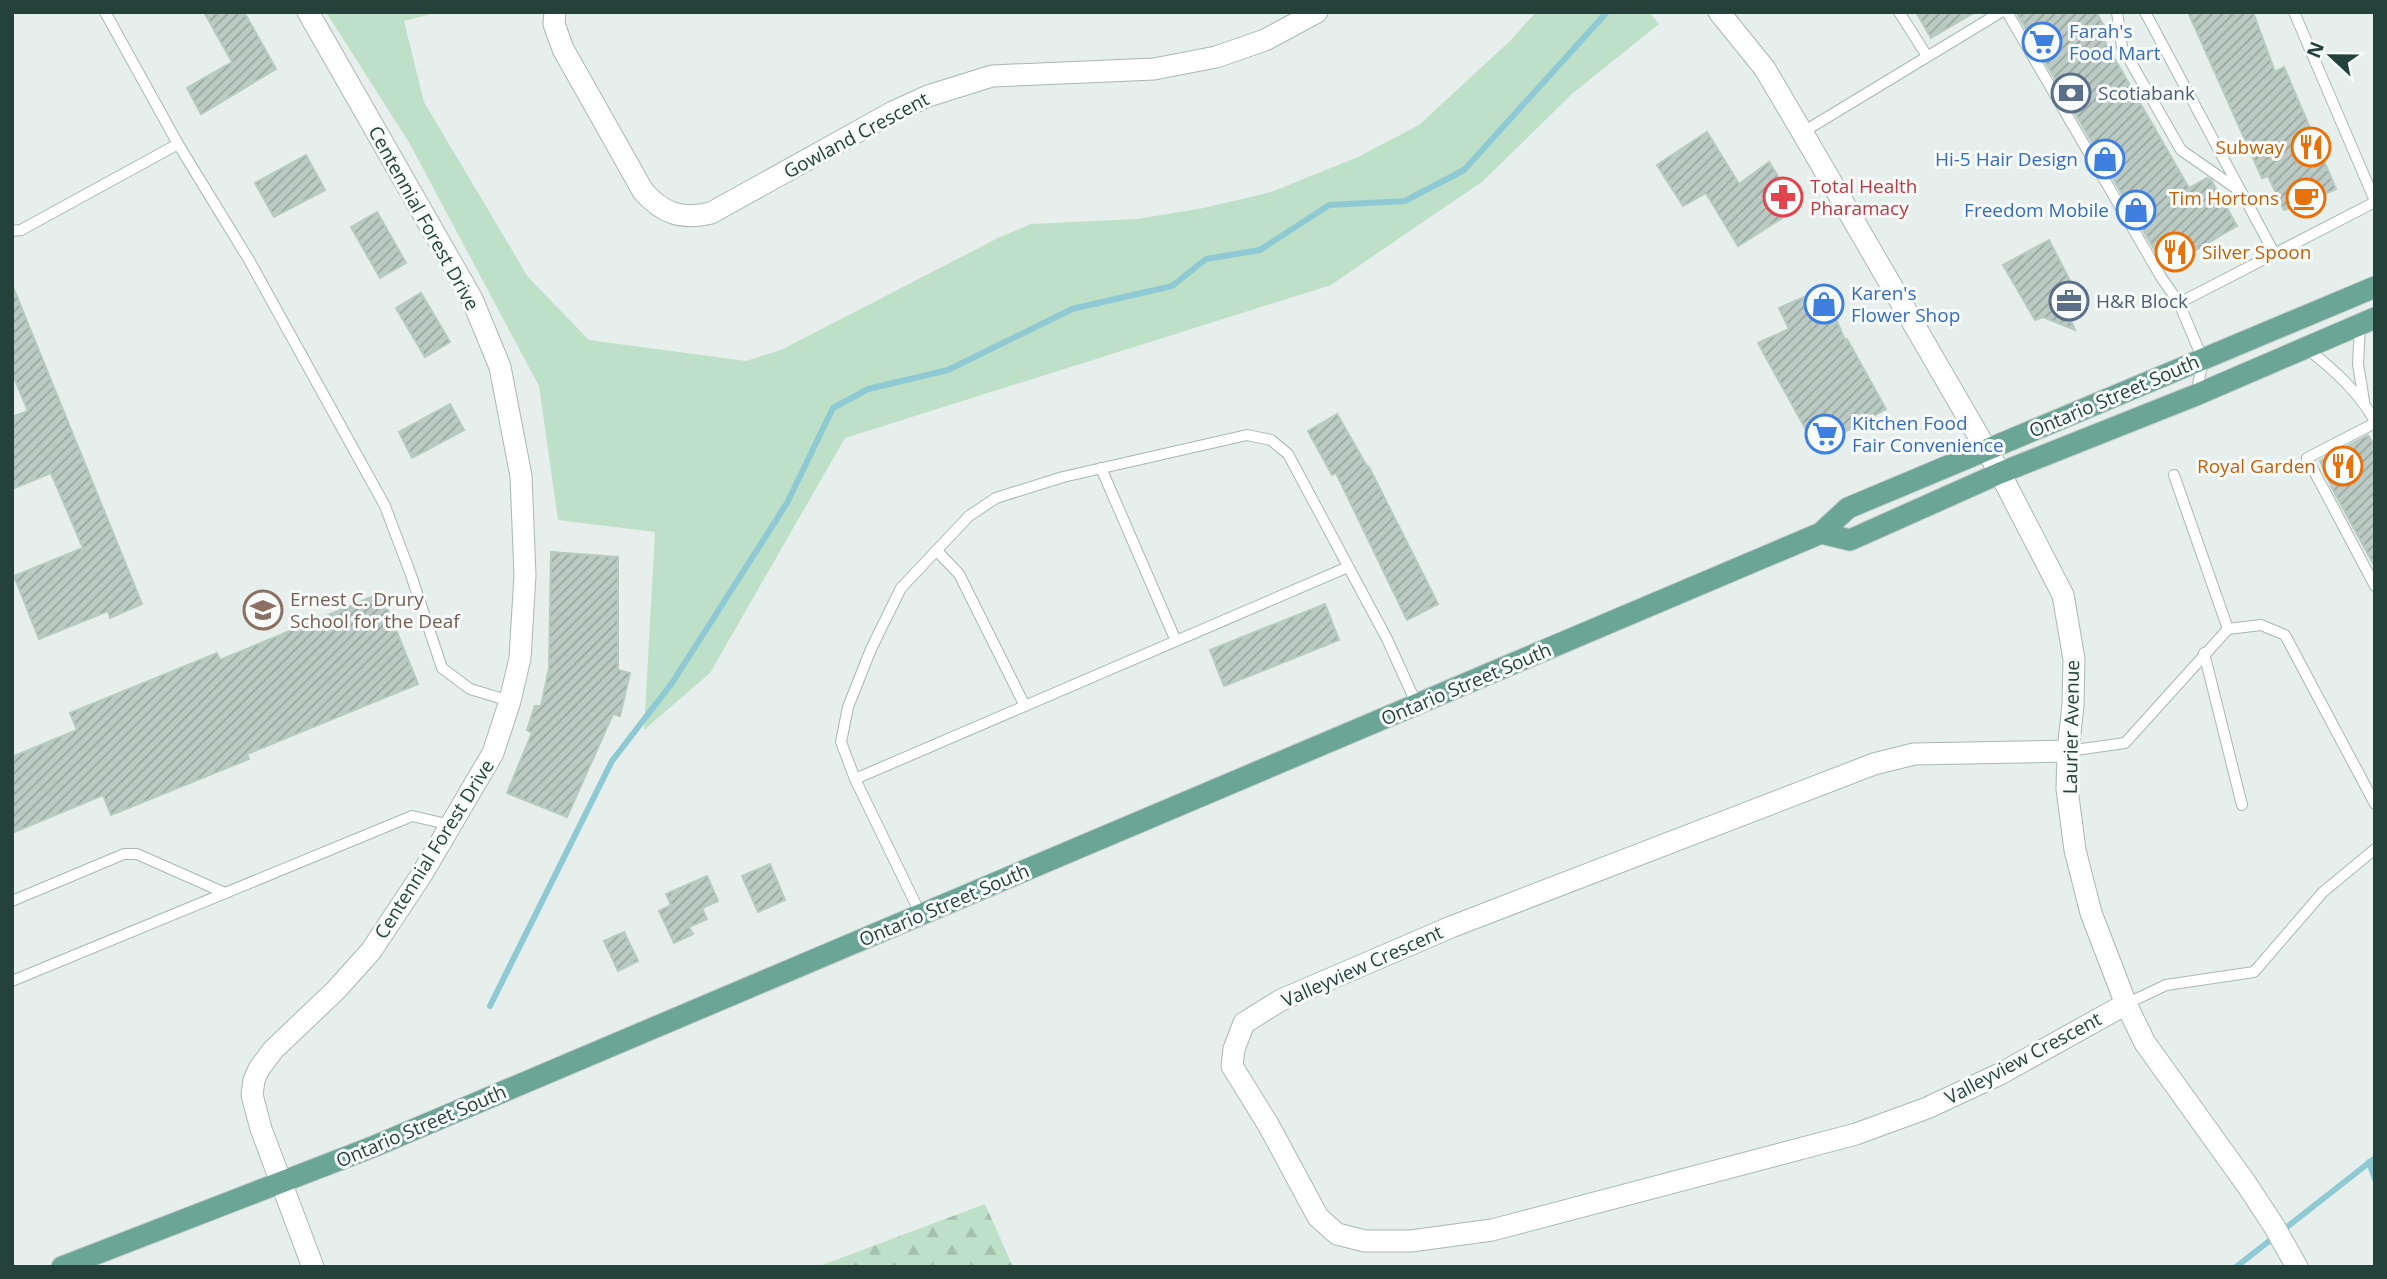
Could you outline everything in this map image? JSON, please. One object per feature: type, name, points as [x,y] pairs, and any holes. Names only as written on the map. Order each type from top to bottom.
[{"type":"main road","name":"Ontario Street South","points":[[62,1267],[281,1184],[1417,705],[1821,533],[1848,508],[2375,287]]},
{"type":"main road","name":"Ontario Street South","points":[[1821,533],[1850,540],[2000,473],[2196,395],[2367,321]]},
{"type":"street","name":"Centennial Forest Drive","points":[[308,12],[472,299],[500,367],[521,475],[525,562],[520,658],[510,702],[493,753],[371,951],[336,990],[273,1050],[259,1069],[252,1095],[261,1129],[313,1267]]},
{"type":"street","name":"Gowland Crescent","points":[[555,12],[554,24],[563,48],[643,191],[653,203],[664,210],[695,217],[711,213],[928,96],[992,76],[1154,69],[1216,57],[1265,40],[1317,12]]},
{"type":"street","name":"Laurier Avenue","points":[[1719,12],[1765,69],[1803,132],[2000,473],[2063,595],[2074,659],[2067,789],[2075,850],[2091,913],[2126,1004],[2145,1043],[2247,1185],[2297,1266]]},
{"type":"street","name":"Valleyview Crescent","points":[[2068,751],[1914,754],[1874,764],[1451,927],[1281,1000],[1244,1023],[1234,1049],[1232,1066],[1269,1126],[1318,1217],[1336,1234],[1365,1241],[1411,1241],[1492,1230],[1856,1133],[1927,1108],[2000,1074],[2126,1004]]},
{"type":"lane","points":[[105,12],[178,144],[249,260],[385,506],[442,668],[470,689],[510,702]]},
{"type":"lane","points":[[1899,12],[1927,56]]},
{"type":"lane","points":[[1803,132],[2001,12]]},
{"type":"lane","points":[[2007,12],[2161,277],[2179,303],[2203,359],[2196,395]]},
{"type":"lane","points":[[2117,12],[2122,47],[2181,150],[2239,190]]},
{"type":"lane","points":[[2145,12],[2274,253]]},
{"type":"lane","points":[[2179,303],[2375,202],[2294,12]]},
{"type":"lane","points":[[12,230],[21,230],[178,144]]},
{"type":"lane","points":[[2364,403],[2358,364],[2367,321]]},
{"type":"lane","points":[[2305,347],[2338,373],[2364,403],[2375,422],[2307,458],[2375,586]]},
{"type":"lane","points":[[921,915],[855,779],[841,742],[848,707],[871,649],[901,588],[969,516],[996,498],[1101,468],[1247,435],[1271,440],[1288,454],[1387,639],[1417,705]]},
{"type":"lane","points":[[1101,468],[1176,641]]},
{"type":"lane","points":[[2174,475],[2228,629]]},
{"type":"lane","points":[[937,551],[958,574],[1025,706]]},
{"type":"lane","points":[[855,779],[1348,567]]},
{"type":"lane","points":[[2068,751],[2124,744],[2228,629],[2261,625],[2285,635],[2375,804]]},
{"type":"lane","points":[[2204,653],[2242,805]]},
{"type":"lane","points":[[12,981],[412,816],[451,825]]},
{"type":"lane","points":[[2126,1004],[2166,985],[2254,972],[2323,892],[2375,849]]},
{"type":"lane","points":[[12,901],[124,854],[136,854],[225,893]]},
{"type":"green space","points":[[326,12],[439,12],[404,21],[424,102],[528,277],[589,340],[746,361],[781,350],[998,238],[1031,224],[1137,219],[1204,208],[1271,192],[1358,157],[1419,125],[1511,40],[1536,12],[1649,12],[1659,24],[1573,93],[1483,181],[1331,285],[845,438],[710,673],[644,730],[655,532],[558,520],[539,386],[410,144]]},
{"type":"green space","points":[[985,1204],[1013,1267],[817,1267]]},
{"type":"building","points":[[204,12],[244,12],[276,69],[201,114],[187,88],[232,62]]},
{"type":"building","points":[[1916,12],[1975,12],[1931,38]]},
{"type":"building","points":[[2016,12],[2096,12],[2107,31],[2101,35],[2189,188],[2207,178],[2211,180],[2237,226],[2165,268]]},
{"type":"building","points":[[2188,12],[2253,12],[2275,72],[2284,67],[2336,189],[2318,197],[2318,200],[2284,210],[2268,176],[2262,178]]},
{"type":"building","points":[[1707,132],[1739,184],[1769,162],[1798,208],[1738,246],[1706,193],[1683,206],[1657,165]]},
{"type":"building","points":[[306,155],[325,190],[274,217],[255,183]]},
{"type":"building","points":[[377,212],[406,263],[380,278],[351,227]]},
{"type":"building","points":[[2049,240],[2078,296],[2068,314],[2075,330],[2043,317],[2035,320],[2003,265]]},
{"type":"building","points":[[13,287],[142,604],[110,618],[108,611],[39,639],[14,576],[83,548],[51,473],[12,489],[12,417],[28,411],[12,373]]},
{"type":"building","points":[[1823,289],[1845,340],[1847,339],[1886,409],[1816,448],[1758,343],[1789,329],[1779,308]]},
{"type":"building","points":[[421,293],[450,342],[425,357],[396,308]]},
{"type":"building","points":[[450,404],[464,430],[412,458],[399,432]]},
{"type":"building","points":[[1337,414],[1369,467],[1438,604],[1407,620],[1336,473],[1332,475],[1308,431]]},
{"type":"building","points":[[2368,435],[2375,447],[2375,567],[2320,461]]},
{"type":"building","points":[[551,552],[618,557],[618,670],[630,673],[620,716],[613,714],[567,817],[507,793],[532,733],[527,730],[535,706],[541,706],[549,668]]},
{"type":"building","points":[[381,593],[418,684],[247,754],[249,759],[111,815],[103,795],[12,833],[12,757],[77,730],[70,713],[217,653],[220,660]]},
{"type":"building","points":[[1325,604],[1339,640],[1224,686],[1210,650]]},
{"type":"building","points":[[770,864],[785,900],[758,912],[742,876]]},
{"type":"building","points":[[707,876],[718,901],[702,908],[707,919],[689,927],[693,934],[674,943],[659,911],[671,905],[666,894]]},
{"type":"building","points":[[624,932],[638,961],[618,971],[604,941]]},
{"type":"waterway","points":[[490,1006],[612,761],[672,683],[787,503],[833,408],[868,389],[948,370],[1072,309],[1172,286],[1206,259],[1260,250],[1329,205],[1405,201],[1464,170],[1607,12]]},
{"type":"waterway","points":[[2236,1267],[2375,1158]]},
{"type":"waterway","points":[[2369,1162],[2375,1179]]},
{"type":"place","name":"Farah's Food Mart","points":[[2042,42]]},
{"type":"place","name":"Scotiabank","points":[[2071,93]]},
{"type":"place","name":"Subway","points":[[2311,147]]},
{"type":"place","name":"Hi-5 Hair Design","points":[[2105,159]]},
{"type":"place","name":"Total Health Pharamacy","points":[[1783,197]]},
{"type":"place","name":"Tim Hortons","points":[[2306,198]]},
{"type":"place","name":"Freedom Mobile","points":[[2136,210]]},
{"type":"place","name":"Silver Spoon","points":[[2175,252]]},
{"type":"place","name":"H&R Block","points":[[2069,301]]},
{"type":"place","name":"Karen's Flower Shop","points":[[1824,304]]},
{"type":"place","name":"Kitchen Food Fair Convenience","points":[[1825,434]]},
{"type":"place","name":"Royal Garden","points":[[2343,466]]},
{"type":"place","name":"Ernest C. Drury School for the Deaf","points":[[263,610]]}]
